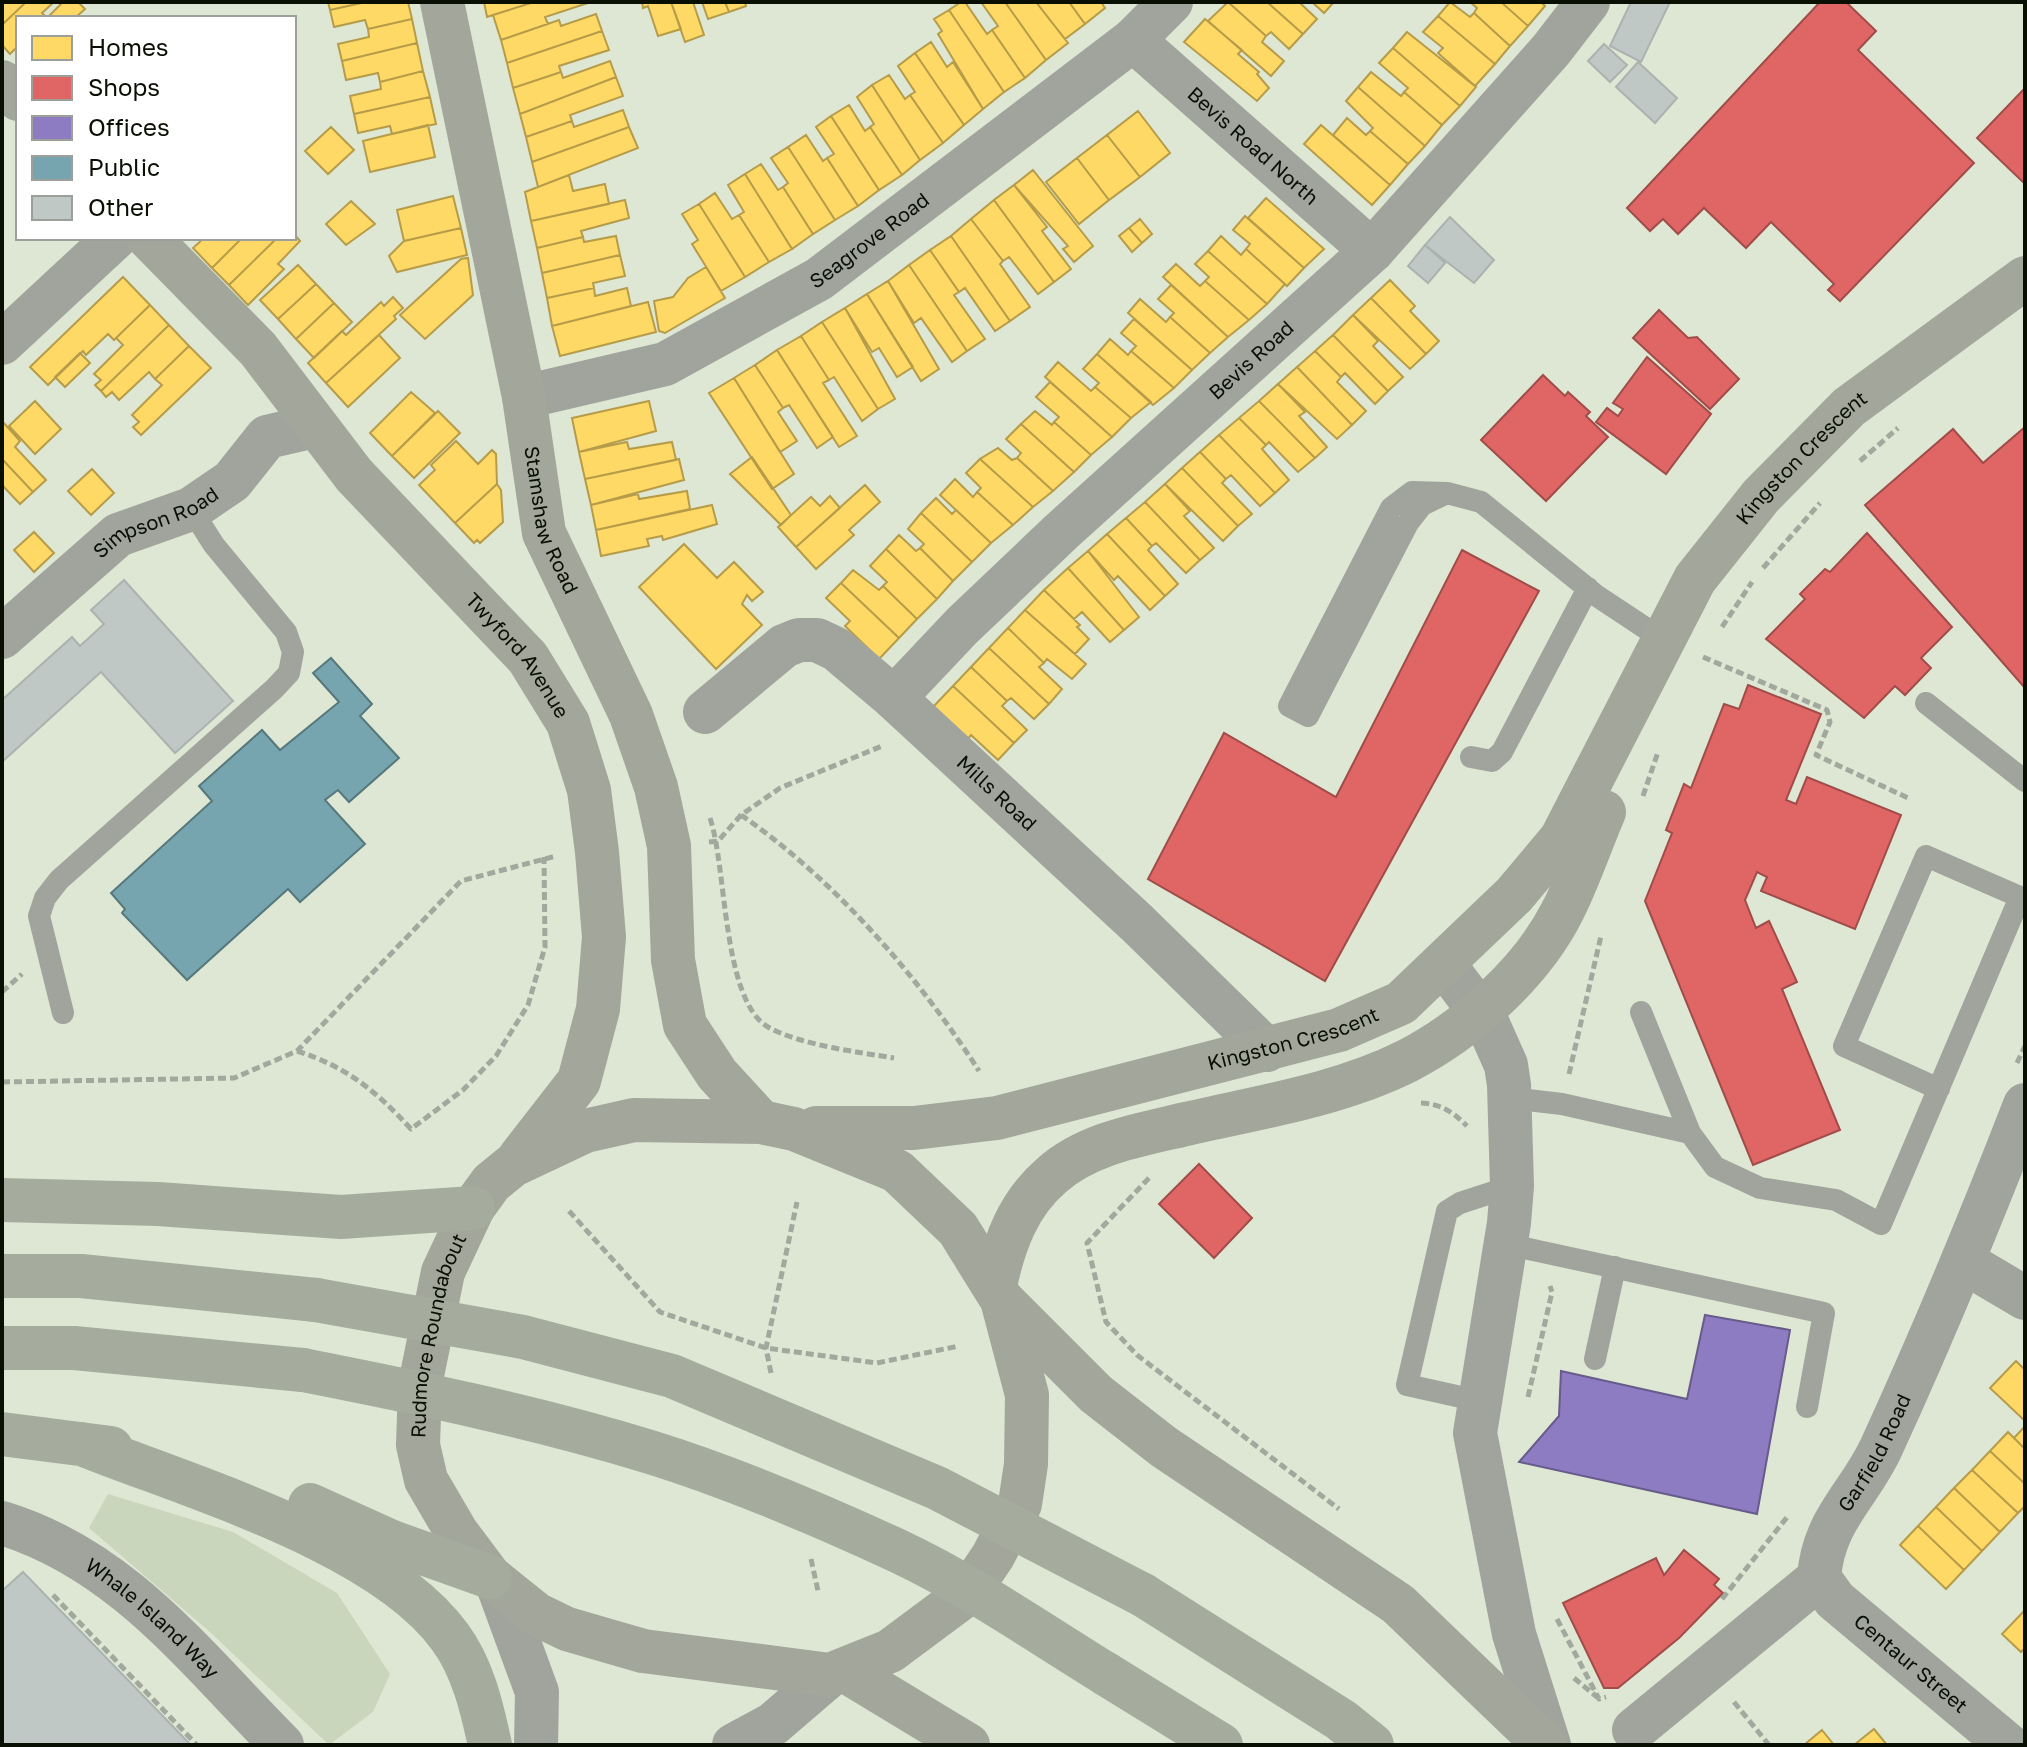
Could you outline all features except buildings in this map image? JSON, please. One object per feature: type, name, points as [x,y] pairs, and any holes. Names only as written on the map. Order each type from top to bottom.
[{"type":"highway","points":[[2,1200],[158,1204],[341,1217],[473,1208]]},
{"type":"highway","points":[[2,1276],[81,1276],[316,1300],[523,1337],[672,1376],[937,1488],[1143,1595],[1341,1720],[1372,1745]]},
{"type":"highway","points":[[2,1348],[74,1348],[303,1370],[480,1405],[652,1453],[900,1552],[1009,1613],[1221,1745]]},
{"type":"highway","points":[[2,1434],[161,1454],[211,1466],[392,1542],[494,1580]]},
{"type":"highway","points":[[82,1444],[297,1528],[385,1579],[426,1611],[451,1637],[468,1670],[490,1745]]},
{"type":"main road","name":"Stamshaw Road","points":[[442,2],[524,397],[544,533],[631,715],[656,787],[669,846],[673,960],[685,1025],[717,1074],[777,1125]]},
{"type":"main road","points":[[2,82],[16,97]]},
{"type":"main road","name":"Twyford Avenue","points":[[151,240],[258,349],[354,475],[528,658],[568,723],[589,790],[604,937],[598,1009],[579,1081],[513,1165]]},
{"type":"main road","name":"Kingston Crescent","points":[[777,1125],[957,1125],[1267,1050],[1339,1030],[1401,1003],[1514,895],[1554,850],[1573,822],[1639,692],[1662,639],[1695,579],[1717,550],[1807,446],[1902,366],[2025,278]]},
{"type":"main road","name":"Kingston Crescent","points":[[998,1293],[1002,1252],[1022,1208],[1051,1176],[1069,1162],[1128,1138],[1308,1096],[1378,1074],[1409,1060],[1480,1011],[1539,951],[1563,911],[1603,813],[1628,739],[1639,692]]},
{"type":"main road","name":"Rudmore Roundabout","points":[[634,1120],[777,1125],[897,1171],[958,1229],[998,1293],[1027,1395],[1026,1464],[1020,1504],[993,1556],[968,1593],[925,1628],[890,1651],[837,1673],[718,1663],[594,1639],[536,1614],[494,1580],[457,1533],[426,1480],[418,1445],[420,1385],[443,1272],[473,1208],[491,1183],[513,1165],[585,1131],[634,1120]]},
{"type":"main road","points":[[998,1293],[1096,1394],[1164,1447],[1398,1604],[1547,1745]]},
{"type":"main road","points":[[837,1673],[968,1745]]},
{"type":"street","name":"Seagrove Road","points":[[524,397],[665,364],[806,286],[922,203],[1133,40],[1171,2]]},
{"type":"street","name":"Bevis Road","points":[[894,698],[962,626],[1062,531],[1372,251],[1551,50],[1588,2]]},
{"type":"street","name":"Bevis Road North","points":[[1133,40],[1372,251]]},
{"type":"street","points":[[2,343],[113,240]]},
{"type":"street","name":"Simpson Road","points":[[2,637],[118,535],[191,509],[232,481],[267,437],[314,426]]},
{"type":"street","name":"Mills Road","points":[[705,712],[769,656],[799,640],[817,640],[836,649],[894,698],[1137,923],[1267,1050]]},
{"type":"street","points":[[1443,963],[1480,1011],[1506,1065],[1512,1186],[1506,1244],[1475,1433],[1511,1618],[1547,1745]]},
{"type":"street","name":"Garfield Road","points":[[1819,1578],[1821,1553],[1835,1518],[1879,1453],[1964,1262],[2025,1105]]},
{"type":"street","points":[[1964,1262],[2025,1298]]},
{"type":"street","name":"Whale Island Way","points":[[2,1523],[40,1535],[123,1585],[167,1625],[273,1742]]},
{"type":"street","points":[[1634,1730],[1819,1578]]},
{"type":"street","name":"Centaur Street","points":[[1819,1578],[1835,1600],[2008,1745]]},
{"type":"street","points":[[494,1580],[537,1692],[536,1745]]},
{"type":"street","points":[[734,1745],[773,1724],[837,1673]]},
{"type":"lane","points":[[1447,493],[1422,505],[1408,523],[1308,716],[1289,706],[1391,508],[1412,492],[1447,493],[1481,502],[1588,588],[1662,639]]},
{"type":"lane","points":[[63,1013],[39,916],[45,898],[59,880],[289,673],[293,652],[286,632],[214,545],[191,509]]},
{"type":"lane","points":[[1471,757],[1492,761],[1502,752],[1588,588]]},
{"type":"lane","points":[[1926,703],[2025,781]]},
{"type":"lane","points":[[1641,1012],[1690,1133],[1715,1167],[1760,1188],[1836,1200],[1881,1224],[1939,1089],[2020,897],[1926,856],[1844,1046],[1939,1089]]},
{"type":"lane","points":[[1510,1098],[1562,1104],[1690,1133]]},
{"type":"lane","points":[[1479,1401],[1407,1385],[1447,1211],[1460,1203],[1512,1186]]},
{"type":"lane","points":[[1506,1244],[1824,1313],[1807,1407]]},
{"type":"lane","points":[[1595,1359],[1615,1267]]},
{"type":"path","points":[[1849,471],[1908,419]]},
{"type":"path","points":[[1720,630],[1754,579],[1828,492]]},
{"type":"path","points":[[1696,667],[1711,643]]},
{"type":"path","points":[[1702,656],[1827,710],[1830,722],[1816,755],[1908,798]]},
{"type":"path","points":[[887,743],[868,754],[780,788],[741,815],[718,841],[729,942],[742,992],[766,1026],[833,1048],[894,1058]]},
{"type":"path","points":[[1640,808],[1659,747]]},
{"type":"path","points":[[741,815],[783,845],[901,963],[979,1071]]},
{"type":"path","points":[[2,1082],[234,1078],[297,1051],[461,881],[544,857],[545,947],[528,1005],[496,1056],[463,1090],[411,1129],[379,1095],[333,1062],[297,1051]]},
{"type":"path","points":[[1562,1104],[1602,929]]},
{"type":"path","points":[[569,1211],[660,1312],[766,1348],[877,1363],[959,1346]]},
{"type":"path","points":[[1087,1243],[1106,1322],[1137,1355],[1344,1512]]},
{"type":"path","points":[[1527,1400],[1552,1292],[1548,1278]]},
{"type":"path","points":[[46,1588],[197,1745]]},
{"type":"path","points":[[1556,1616],[1599,1699]]},
{"type":"path","points":[[1708,1669],[1769,1745]]},
{"type":"path","points":[[1567,1671],[1634,1730]]},
{"type":"green space","points":[[108,1494],[233,1532],[337,1593],[390,1674],[373,1712],[329,1745],[210,1632],[89,1528]]}]
